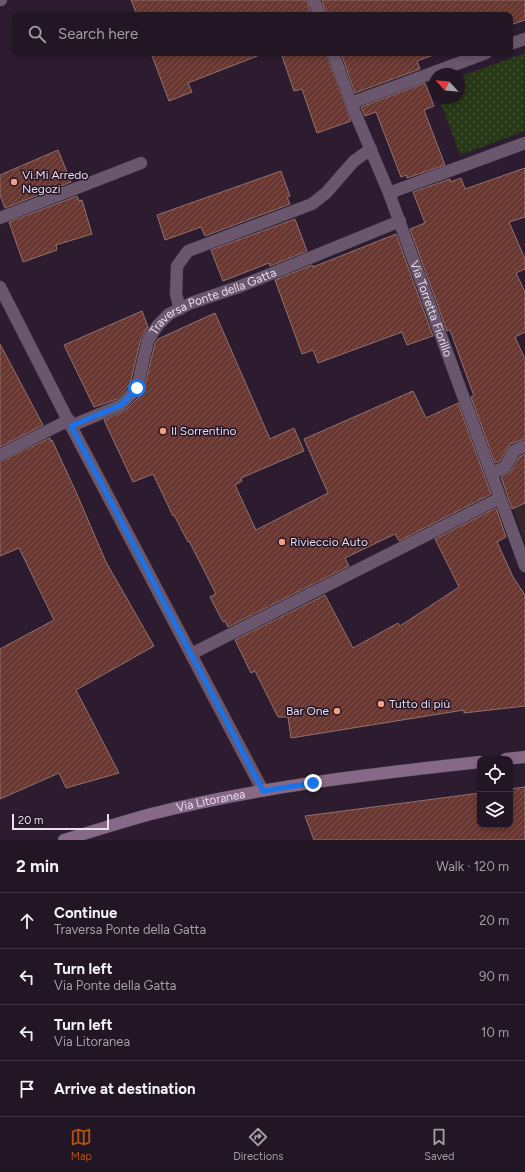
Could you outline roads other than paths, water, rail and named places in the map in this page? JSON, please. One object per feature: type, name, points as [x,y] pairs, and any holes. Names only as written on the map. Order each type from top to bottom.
[{"type":"street","points":[[314,0],[318,12]]},
{"type":"street","points":[[513,43],[525,39]]},
{"type":"street","name":"Via Torretta Fiorillo","points":[[334,56],[351,103],[400,220],[525,566]]},
{"type":"street","points":[[351,103],[478,56]]},
{"type":"street","points":[[389,193],[525,143]]},
{"type":"street","points":[[180,309],[176,294],[177,266],[188,251],[312,204],[326,193],[354,161],[371,149]]},
{"type":"street","points":[[0,218],[141,163]]},
{"type":"street","name":"Traversa Ponte della Gatta","points":[[0,455],[70,423],[121,405],[137,388],[148,340],[158,325],[169,314],[192,303],[240,286],[400,220]]},
{"type":"street","points":[[0,287],[263,791]]},
{"type":"street","points":[[492,474],[505,467],[514,452],[525,446]]},
{"type":"street","points":[[191,654],[500,498]]},
{"type":"street","points":[[513,758],[525,757]]},
{"type":"street","name":"Via Litoranea","points":[[64,840],[151,814],[263,791],[408,770],[477,762]]},
{"type":"place","name":"Vi.Mi Arredo Negozi","points":[[14,182]]},
{"type":"place","name":"Il Sorrentino","points":[[163,431]]},
{"type":"place","name":"Rivieccio Auto","points":[[282,542]]},
{"type":"place","name":"Tutto di più","points":[[381,704]]},
{"type":"place","name":"Bar One","points":[[337,711]]}]
